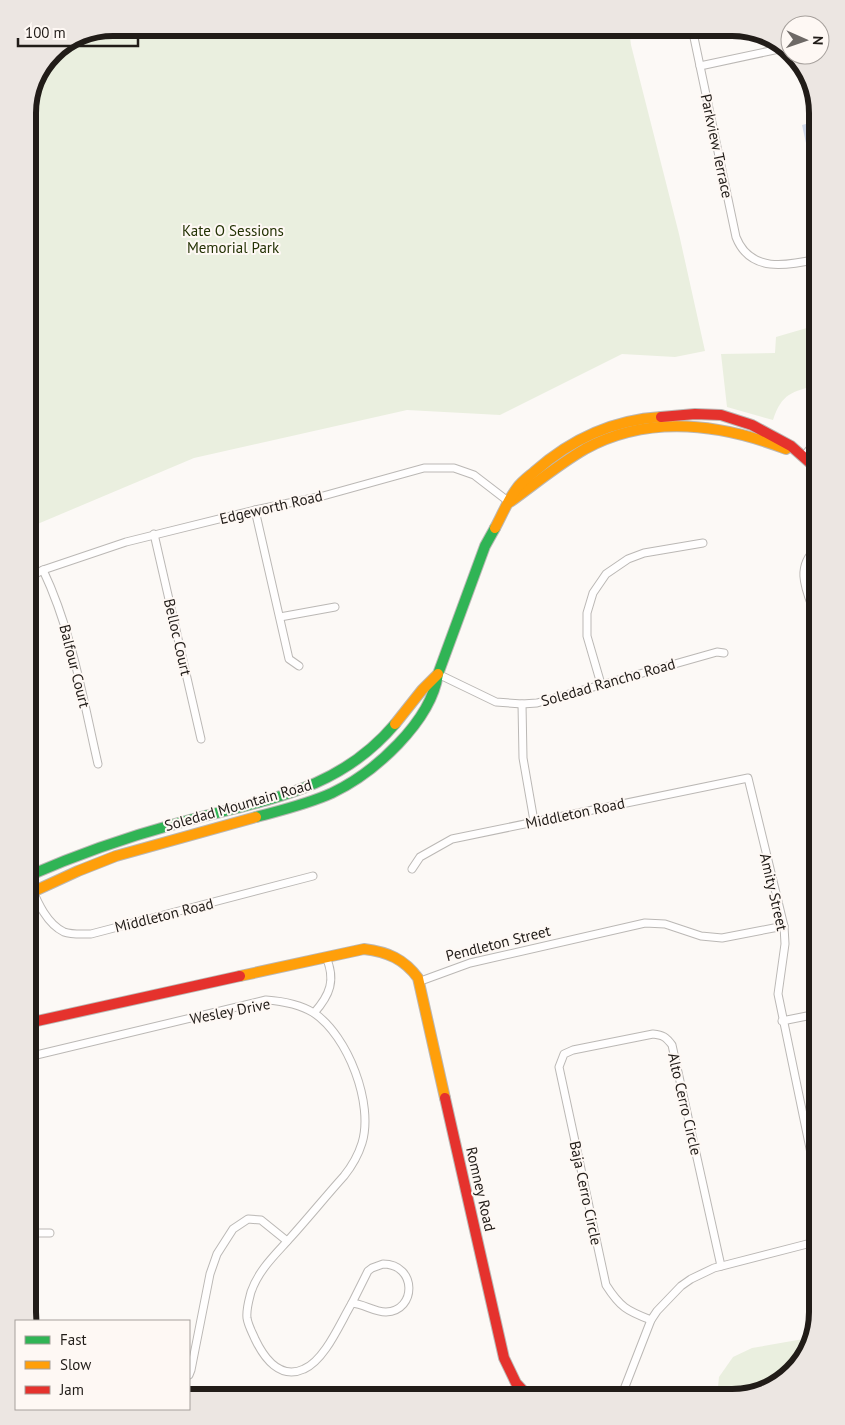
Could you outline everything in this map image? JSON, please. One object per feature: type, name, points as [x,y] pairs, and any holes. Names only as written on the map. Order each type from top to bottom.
[{"type":"main road","name":"Soledad Mountain Road","points":[[36,890],[64,875],[128,852],[297,806],[325,796],[376,764],[410,729],[428,704],[436,688],[438,674],[485,546],[518,486],[546,460],[577,440],[612,425],[663,415],[721,415],[752,425],[771,434],[809,461]]},
{"type":"main road","points":[[509,502],[556,468],[596,444],[626,433],[648,429],[694,425],[720,428],[744,433],[804,456]]},
{"type":"main road","name":"Soledad Mountain Road","points":[[36,872],[58,862],[124,838],[293,791],[335,774],[367,752],[384,736],[424,686],[438,674]]},
{"type":"main road","points":[[36,1021],[364,949],[382,950],[396,956],[411,968],[418,982]]},
{"type":"main road","name":"Romney Road","points":[[418,982],[504,1358],[516,1384],[521,1389]]},
{"type":"street","name":"Parkview Terrace","points":[[694,36],[736,237],[740,246],[753,259],[765,264],[787,265],[809,261]]},
{"type":"street","points":[[700,66],[775,50]]},
{"type":"street","points":[[804,456],[809,450]]},
{"type":"street","name":"Edgeworth Road","points":[[36,574],[154,534],[322,496],[424,468],[454,468],[474,475],[509,502]]},
{"type":"street","points":[[256,510],[289,659],[299,666]]},
{"type":"street","name":"Belloc Court","points":[[154,534],[201,740]]},
{"type":"street","points":[[601,684],[587,636],[587,613],[593,594],[606,574],[628,558],[644,553],[703,543]]},
{"type":"street","points":[[809,557],[804,566],[804,581],[809,595]]},
{"type":"street","name":"Balfour Court","points":[[43,570],[65,624],[98,764]]},
{"type":"street","points":[[280,617],[334,607]]},
{"type":"street","name":"Soledad Rancho Road","points":[[438,674],[496,702],[537,703],[717,652],[724,653]]},
{"type":"street","points":[[522,704],[523,758],[534,822]]},
{"type":"street","name":"Middleton Road","points":[[412,868],[420,857],[452,840],[748,778]]},
{"type":"street","name":"Amity Street","points":[[748,778],[784,926],[785,944],[778,994],[782,1021],[809,1142]]},
{"type":"street","name":"Middleton Road","points":[[36,901],[53,924],[65,932],[91,934],[313,876]]},
{"type":"street","name":"Pendleton Street","points":[[418,982],[470,963],[645,923],[665,924],[701,936],[722,938],[784,926]]},
{"type":"street","points":[[314,1013],[325,1002],[332,979],[330,965],[326,957]]},
{"type":"street","name":"Wesley Drive","points":[[36,1055],[266,1000],[275,1000],[314,1013],[333,1032],[360,1083],[365,1114],[363,1141],[355,1160],[344,1176],[261,1271],[252,1291],[247,1308],[247,1317],[249,1326],[262,1354],[274,1366],[286,1372],[294,1372],[304,1369],[320,1358],[352,1303]]},
{"type":"street","points":[[782,1021],[809,1016]]},
{"type":"street","name":"Alto Cerro Circle","points":[[573,1050],[653,1034],[667,1037],[672,1045],[721,1266]]},
{"type":"street","name":"Baja Cerro Circle","points":[[573,1050],[564,1054],[559,1067],[606,1285],[617,1302],[630,1312],[651,1320]]},
{"type":"street","points":[[190,1372],[210,1274],[217,1254],[233,1229],[248,1219],[261,1220],[287,1242]]},
{"type":"street","points":[[36,1233],[50,1233]]},
{"type":"street","points":[[624,1389],[651,1320],[681,1286],[714,1268],[809,1244]]},
{"type":"street","points":[[377,1265],[394,1265],[403,1271],[408,1278],[410,1285],[406,1300],[394,1310],[379,1311],[361,1303],[352,1303],[365,1276],[377,1265]]},
{"type":"green space","name":"Kate O Sessions Memorial Park","points":[[114,36],[630,36],[679,234],[705,351],[675,357],[622,354],[500,415],[407,410],[194,458],[36,525],[36,108],[44,79],[52,66],[63,55],[84,42]]},
{"type":"green space","points":[[809,327],[809,388],[794,392],[784,399],[776,411],[773,420],[727,407],[721,354],[775,353],[776,337]]},
{"type":"green space","points":[[804,1339],[793,1359],[782,1370],[766,1381],[742,1388],[718,1389],[719,1377],[733,1357],[752,1348]]},
{"type":"water","points":[[809,123],[809,157],[802,125]]},
{"type":"traffic: fast","points":[[256,817],[332,793],[365,773],[398,744],[424,710],[433,692],[485,546],[495,528]]},
{"type":"traffic: fast","points":[[36,873],[119,841],[175,824],[265,801],[321,781],[347,766],[372,748],[395,724]]},
{"type":"traffic: slow","points":[[495,528],[519,486],[562,450],[609,427],[626,422],[661,417]]},
{"type":"traffic: slow","points":[[510,502],[585,449],[609,438],[634,431],[685,426],[711,429],[761,440],[786,449]]},
{"type":"traffic: slow","points":[[395,724],[422,690],[438,674]]},
{"type":"traffic: slow","points":[[36,890],[116,856],[256,817]]},
{"type":"traffic: slow","points":[[240,976],[364,949],[388,954],[401,961],[418,978],[445,1098]]},
{"type":"traffic: jam","points":[[661,417],[695,414],[721,415],[752,425],[791,446],[809,462]]},
{"type":"traffic: jam","points":[[36,1021],[240,976]]},
{"type":"traffic: jam","points":[[445,1098],[504,1358],[516,1383],[522,1389]]}]
